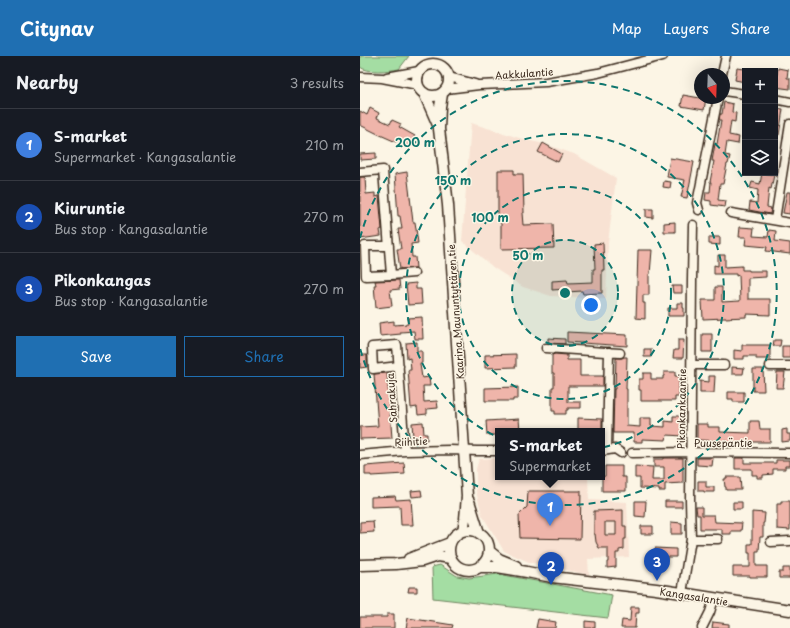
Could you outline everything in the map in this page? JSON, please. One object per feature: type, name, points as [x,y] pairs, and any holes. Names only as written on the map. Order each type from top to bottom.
[{"type":"main road","points":[[422,69],[424,56]]},
{"type":"main road","points":[[437,56],[449,77],[448,85],[444,91],[433,96],[421,89],[417,76],[422,69],[433,64],[442,67]]},
{"type":"main road","name":"Kaarina Maununtyttären tie","points":[[421,89],[439,129]]},
{"type":"main road","name":"Kaarina Maununtyttären tie","points":[[444,91],[440,108],[439,129],[448,205],[467,496],[465,519],[462,531]]},
{"type":"main road","name":"Kaarina Maununtyttären tie","points":[[467,496],[480,533]]},
{"type":"main road","points":[[473,530],[480,533],[486,541],[488,547],[488,554],[485,561],[479,567],[471,569],[463,569],[456,565],[451,558],[449,550],[450,543],[454,537],[462,531],[473,530]]},
{"type":"main road","points":[[396,564],[450,543]]},
{"type":"main road","name":"Kangasalantie","points":[[488,551],[499,559],[527,572]]},
{"type":"main road","points":[[360,565],[396,564],[422,561],[437,556],[451,558]]},
{"type":"main road","name":"Kangasalantie","points":[[479,567],[497,567],[552,577],[682,593],[790,610]]},
{"type":"street","name":"Aakkulantie","points":[[444,91],[479,85],[546,82],[598,73],[663,56]]},
{"type":"street","points":[[723,68],[726,56]]},
{"type":"street","points":[[382,78],[422,69]]},
{"type":"street","points":[[360,77],[382,78],[421,89]]},
{"type":"street","name":"Aakkulantie","points":[[449,77],[479,85]]},
{"type":"street","points":[[730,92],[742,94]]},
{"type":"street","points":[[778,100],[790,102]]},
{"type":"street","points":[[699,210],[697,203],[717,104]]},
{"type":"street","points":[[775,220],[790,124]]},
{"type":"street","points":[[360,172],[383,170],[391,275]]},
{"type":"street","points":[[731,213],[790,224]]},
{"type":"street","name":"Pikonkankaantie","points":[[682,593],[691,539],[690,452],[693,225]]},
{"type":"street","points":[[389,246],[362,246],[366,276],[414,273]]},
{"type":"street","points":[[546,348],[620,353]]},
{"type":"street","points":[[609,352],[605,450],[615,449],[620,453]]},
{"type":"street","points":[[692,365],[724,366]]},
{"type":"street","name":"Sahrakuja","points":[[399,366],[405,451]]},
{"type":"street","points":[[770,366],[790,366]]},
{"type":"street","name":"Riihitie","points":[[360,455],[405,451],[464,451]]},
{"type":"street","points":[[464,451],[495,451]]},
{"type":"street","name":"Puusepäntie","points":[[632,452],[790,453]]},
{"type":"street","points":[[691,539],[718,539]]},
{"type":"street","points":[[771,542],[790,541]]},
{"type":"street","points":[[702,628],[710,612],[714,599]]},
{"type":"shaded area","points":[[471,123],[526,140],[545,144],[574,154],[616,178],[608,243],[606,299],[551,296],[523,287],[494,268],[462,241]]},
{"type":"shaded area","points":[[495,458],[495,480],[588,480],[589,500],[627,502],[629,557],[588,559],[589,575],[529,562],[504,551],[482,515],[476,491],[476,469],[479,459]]},
{"type":"green space","points":[[360,56],[409,56],[399,69],[378,71],[363,69],[360,67]]},
{"type":"green space","points":[[440,565],[457,576],[469,578],[498,574],[612,595],[608,618],[433,598],[432,567]]},
{"type":"building","points":[[737,68],[742,69],[742,81],[735,80]]},
{"type":"building","points":[[778,68],[788,70],[787,78],[790,78],[790,89],[778,87]]},
{"type":"building","points":[[683,95],[694,97],[694,104],[705,104],[704,110],[681,106]]},
{"type":"building","points":[[724,104],[733,104],[732,112],[736,113],[735,122],[731,121],[729,135],[739,137],[738,144],[727,142],[725,155],[730,156],[723,184],[720,184],[718,200],[726,201],[725,207],[711,205],[711,201],[705,200],[706,192],[710,192],[710,182],[714,161],[712,161],[715,144],[717,144],[721,120],[719,120],[720,114],[722,114]]},
{"type":"building","points":[[370,108],[379,113],[377,118],[390,124],[392,120],[401,124],[399,127],[415,136],[408,147],[397,140],[396,142],[360,125],[360,111],[367,115]]},
{"type":"building","points":[[778,108],[783,109],[778,135]]},
{"type":"building","points":[[543,143],[562,154],[558,162],[538,152]]},
{"type":"building","points":[[376,153],[376,159],[360,160],[360,154]]},
{"type":"building","points":[[670,158],[694,162],[687,198],[681,197],[685,180],[667,177]]},
{"type":"building","points":[[498,170],[514,170],[514,174],[523,174],[523,225],[553,224],[554,248],[501,249],[501,222],[498,222]]},
{"type":"building","points":[[407,172],[413,222],[415,222],[418,243],[411,244],[412,257],[415,257],[416,268],[400,269],[397,249],[401,249],[398,229],[402,229],[400,216],[398,216],[395,174]]},
{"type":"building","points":[[761,176],[774,176],[771,189],[769,188],[767,207],[771,208],[770,214],[749,210],[750,202],[757,203],[758,190],[750,188],[752,182],[760,184]]},
{"type":"building","points":[[360,177],[365,177],[366,194],[375,193],[375,197],[379,196],[382,229],[380,230],[381,236],[360,239]]},
{"type":"building","points":[[664,181],[671,182],[670,188],[663,187]]},
{"type":"building","points":[[787,192],[790,192],[790,214],[783,213]]},
{"type":"building","points":[[646,209],[653,209],[653,218],[646,217]]},
{"type":"building","points":[[675,222],[675,232],[664,232],[664,223]]},
{"type":"building","points":[[740,227],[754,228],[753,236],[768,237],[769,230],[776,231],[775,241],[790,243],[790,254],[766,251],[767,247],[745,245],[746,237],[739,237]]},
{"type":"building","points":[[709,237],[720,237],[720,245],[709,244]]},
{"type":"building","points":[[603,243],[604,270],[602,270],[602,293],[583,294],[582,291],[567,292],[567,289],[552,290],[552,281],[567,280],[568,283],[593,282],[593,269],[595,269],[594,244]]},
{"type":"building","points":[[638,250],[652,250],[649,274],[649,295],[643,295],[643,303],[645,303],[645,319],[636,318]]},
{"type":"building","points":[[718,255],[725,255],[725,267],[742,266],[742,270],[766,271],[766,277],[748,278],[748,299],[770,299],[770,315],[746,314],[746,317],[703,319],[702,300],[715,300],[715,287],[722,287],[722,302],[740,301],[739,275],[714,274],[714,265],[718,266]]},
{"type":"building","points":[[399,280],[400,289],[390,290],[392,306],[376,308],[375,281]]},
{"type":"building","points":[[416,283],[416,289],[421,289],[422,304],[408,305],[406,284]]},
{"type":"building","points":[[672,286],[682,286],[682,293],[673,293]]},
{"type":"building","points":[[677,303],[683,303],[684,316],[668,316],[668,308],[677,308]]},
{"type":"building","points":[[422,317],[423,339],[415,339],[414,331],[380,336],[379,323],[394,321],[394,325],[408,324],[408,318]]},
{"type":"building","points":[[567,332],[627,335],[627,346],[567,342]]},
{"type":"building","points":[[702,334],[712,334],[712,352],[702,352]]},
{"type":"building","points":[[548,338],[565,339],[565,344],[548,343]]},
{"type":"building","points":[[678,340],[684,340],[683,358],[673,358],[674,350],[678,350]]},
{"type":"building","points":[[774,340],[781,340],[780,346],[773,346]]},
{"type":"building","points":[[417,342],[417,351],[422,351],[422,363],[420,364],[422,378],[429,377],[430,386],[423,386],[424,402],[437,401],[438,408],[427,409],[427,414],[418,415],[417,407],[411,408],[408,370],[411,370],[410,358],[407,359],[406,343]]},
{"type":"building","points":[[742,345],[770,345],[770,359],[756,359],[756,356],[744,356],[744,359],[734,359],[734,350],[742,351]]},
{"type":"building","points":[[782,346],[790,346],[790,358],[782,358]]},
{"type":"building","points":[[644,349],[651,349],[651,357],[644,357]]},
{"type":"building","points":[[516,354],[516,367],[485,368],[485,355]]},
{"type":"building","points":[[360,355],[367,355],[367,367],[360,368]]},
{"type":"building","points":[[552,355],[567,355],[567,360],[580,360],[580,376],[603,376],[603,386],[568,386],[568,402],[581,402],[581,408],[568,408],[568,410],[566,410],[566,414],[555,414],[555,411],[552,411],[552,387],[554,387],[554,373],[552,373]]},
{"type":"building","points":[[627,357],[627,426],[640,427],[640,418],[651,418],[651,426],[665,427],[665,421],[673,422],[673,416],[682,416],[683,436],[667,435],[666,440],[642,439],[642,442],[634,442],[634,433],[613,433],[616,358]]},
{"type":"building","points":[[732,367],[744,368],[743,374],[732,374]]},
{"type":"building","points":[[753,369],[763,369],[764,391],[753,391]]},
{"type":"building","points":[[664,372],[675,372],[675,376],[679,376],[679,397],[675,397],[675,401],[641,401],[639,379],[643,379],[643,373],[651,373],[651,379],[663,379]]},
{"type":"building","points":[[777,372],[785,372],[783,388],[776,388]]},
{"type":"building","points":[[387,373],[392,438],[360,439],[360,427],[378,426],[374,374]]},
{"type":"building","points":[[709,376],[715,376],[714,393],[700,393],[700,381],[709,382]]},
{"type":"building","points":[[518,387],[518,399],[513,399],[513,401],[485,401],[485,388]]},
{"type":"building","points":[[728,392],[744,392],[744,402],[733,402],[733,399],[728,399]]},
{"type":"building","points":[[578,418],[602,419],[602,428],[578,428]]},
{"type":"building","points":[[519,419],[520,428],[495,428],[495,435],[487,435],[486,421]]},
{"type":"building","points":[[750,421],[759,421],[760,429],[770,429],[770,442],[740,442],[740,444],[727,444],[727,441],[697,440],[697,424],[708,424],[708,427],[720,427],[720,432],[750,433]]},
{"type":"building","points":[[423,422],[424,434],[427,434],[427,440],[417,441],[417,437],[413,437],[412,423]]},
{"type":"building","points":[[787,429],[787,434],[790,434],[790,441],[782,442],[782,430]]},
{"type":"building","points":[[683,458],[683,483],[665,484],[665,491],[659,491],[659,489],[640,488],[640,478],[635,478],[635,466],[653,467],[652,480],[664,480],[664,467],[654,467],[654,459]]},
{"type":"building","points":[[697,458],[713,458],[712,466],[697,465]]},
{"type":"building","points":[[735,458],[744,458],[744,463],[776,463],[776,460],[790,460],[790,466],[785,466],[785,469],[773,469],[773,474],[763,475],[763,478],[757,478],[757,475],[752,475],[752,469],[735,469]]},
{"type":"building","points":[[404,463],[405,474],[365,475],[365,466]]},
{"type":"building","points":[[605,466],[622,466],[622,477],[626,477],[626,491],[602,491],[602,480],[605,480]]},
{"type":"building","points":[[726,477],[740,477],[741,490],[726,490],[724,479],[726,479]]},
{"type":"building","points":[[698,481],[706,481],[706,487],[714,487],[714,492],[698,491]]},
{"type":"building","points":[[421,490],[422,496],[412,497],[411,491]]},
{"type":"building","points":[[528,491],[581,491],[580,539],[520,538],[519,515],[527,507]]},
{"type":"building","points":[[395,496],[396,500],[411,499],[413,525],[401,525],[400,506],[371,507],[371,497]]},
{"type":"building","points":[[635,501],[646,501],[645,517],[635,516]]},
{"type":"building","points":[[665,501],[682,501],[682,507],[665,507]]},
{"type":"building","points":[[781,501],[790,501],[790,530],[777,529],[777,504],[781,504]]},
{"type":"building","points":[[733,502],[742,502],[742,509],[733,509]]},
{"type":"building","points":[[696,507],[702,507],[702,515],[714,515],[715,522],[742,523],[741,531],[731,531],[731,534],[722,534],[722,529],[700,529],[700,515],[697,515]]},
{"type":"building","points":[[623,510],[623,526],[626,526],[626,539],[624,539],[624,549],[619,550],[619,553],[616,553],[616,567],[607,568],[608,548],[599,548],[596,542],[594,534],[594,511]],"holes":[[[605,522],[616,522],[616,535],[605,535]]]},
{"type":"building","points":[[752,512],[765,513],[763,537],[760,537],[759,551],[756,551],[756,566],[767,566],[767,577],[733,576],[733,567],[750,567],[750,553],[748,553],[748,544],[752,544]]},
{"type":"building","points":[[373,521],[374,532],[360,533],[360,522]]},
{"type":"building","points":[[671,522],[682,523],[682,534],[671,534]]},
{"type":"building","points":[[641,526],[653,526],[653,534],[641,534]]},
{"type":"building","points":[[655,548],[676,549],[676,557],[667,557],[667,560],[654,559]]},
{"type":"building","points":[[783,568],[790,568],[790,578],[779,578],[779,572],[783,572]]},
{"type":"building","points":[[409,587],[417,587],[417,592],[408,592]]},
{"type":"building","points":[[631,607],[639,607],[639,613],[636,613],[635,628],[621,628],[622,620],[630,621]]},
{"type":"building","points":[[387,614],[394,614],[394,628],[360,628],[360,617],[387,617]]},
{"type":"building","points":[[408,618],[453,625],[452,628],[406,628]]},
{"type":"building","points":[[538,619],[556,622],[555,628],[536,628]]},
{"type":"building","points":[[585,621],[595,622],[595,628],[585,628]]},
{"type":"building","points":[[713,622],[729,624],[729,628],[712,628]]},
{"type":"place","name":"S-market","points":[[550,526]]},
{"type":"place","name":"Pikonkangas","points":[[657,581]]},
{"type":"place","name":"Kiuruntie","points":[[551,585]]}]
